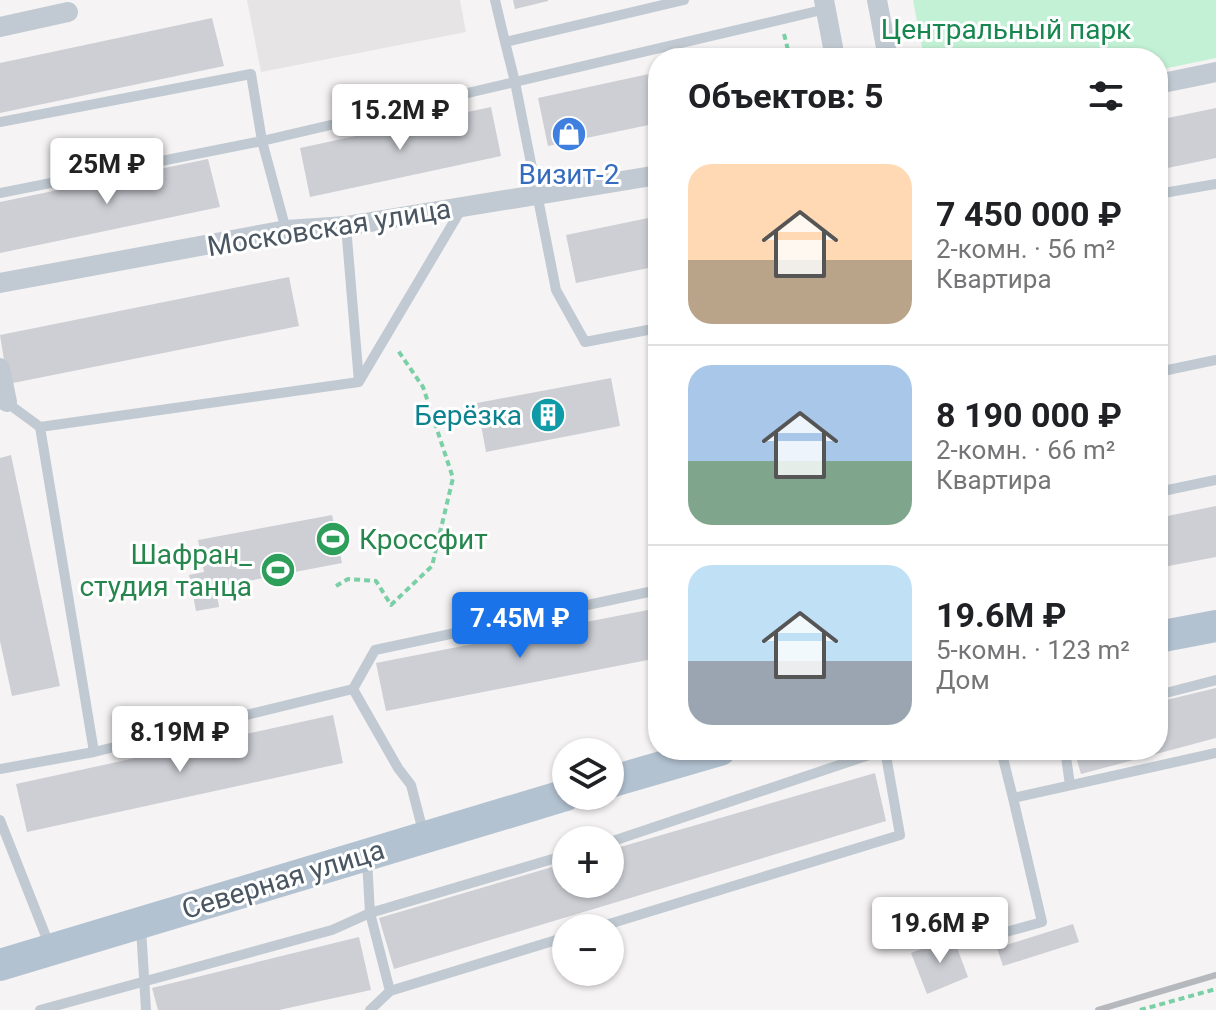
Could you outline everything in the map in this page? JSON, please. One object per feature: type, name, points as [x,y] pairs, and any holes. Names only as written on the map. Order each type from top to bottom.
[{"type":"main road","points":[[1168,635],[1216,626]]},
{"type":"main road","points":[[624,778],[686,760]]},
{"type":"main road","name":"Северная улица","points":[[0,965],[552,799]]},
{"type":"street","points":[[877,0],[886,48]]},
{"type":"street","points":[[825,4],[833,48]]},
{"type":"street","points":[[0,27],[68,12]]},
{"type":"street","points":[[1168,82],[1216,72]]},
{"type":"street","name":"Московская улица","points":[[0,283],[286,230],[346,226],[648,177]]},
{"type":"street","points":[[0,368],[4,403]]},
{"type":"lane","points":[[495,0],[515,82],[556,290],[585,342],[648,330]]},
{"type":"lane","points":[[505,42],[684,0]]},
{"type":"lane","points":[[650,48],[825,4]]},
{"type":"lane","points":[[0,193],[262,141],[648,49]]},
{"type":"lane","points":[[0,122],[251,74],[262,141],[286,230]]},
{"type":"lane","points":[[1168,192],[1216,184]]},
{"type":"lane","points":[[359,382],[463,206]]},
{"type":"lane","points":[[346,226],[359,382]]},
{"type":"lane","points":[[1168,370],[1216,360]]},
{"type":"lane","points":[[4,403],[40,427],[359,382]]},
{"type":"lane","points":[[40,427],[94,752]]},
{"type":"lane","points":[[1168,490],[1216,480]]},
{"type":"lane","points":[[0,769],[94,752],[353,689],[375,650],[648,592]]},
{"type":"lane","points":[[1168,692],[1216,680]]},
{"type":"lane","points":[[353,689],[411,785],[424,836]]},
{"type":"lane","points":[[1013,798],[1216,753]]},
{"type":"lane","points":[[624,837],[854,760]]},
{"type":"lane","points":[[624,919],[900,835],[886,760]]},
{"type":"lane","points":[[977,940],[1042,922],[1004,760]]},
{"type":"lane","points":[[1066,760],[1070,785]]},
{"type":"lane","points":[[0,820],[51,949]]},
{"type":"lane","points":[[367,853],[370,913],[390,991]]},
{"type":"lane","points":[[40,1010],[332,930],[370,913],[552,859]]},
{"type":"lane","points":[[141,922],[142,982],[146,1010]]},
{"type":"lane","points":[[370,1010],[390,991],[552,941]]},
{"type":"path","points":[[336,586],[348,579],[376,581],[391,605],[432,566],[453,478],[423,387],[387,334]]},
{"type":"path","points":[[1140,1010],[1216,989]]},
{"type":"shaded area","points":[[247,0],[460,0],[466,32],[261,72]]},
{"type":"green space","name":"Центральный парк","points":[[913,0],[1216,0],[1216,58],[1168,68],[1168,48],[922,48]]},
{"type":"building","points":[[513,0],[548,0],[548,1],[515,9]]},
{"type":"building","points":[[212,18],[224,66],[0,113],[0,63]]},
{"type":"building","points":[[648,74],[648,125],[548,146],[538,98]]},
{"type":"building","points":[[491,107],[501,156],[310,197],[300,148]]},
{"type":"building","points":[[1216,108],[1216,158],[1168,168],[1168,118]]},
{"type":"building","points":[[208,159],[220,207],[0,253],[0,202]]},
{"type":"building","points":[[648,218],[648,268],[576,283],[566,235]]},
{"type":"building","points":[[289,277],[299,326],[8,384],[0,335]]},
{"type":"building","name":"Берёзка","points":[[611,378],[620,426],[486,452],[477,403]]},
{"type":"building","points":[[11,455],[60,686],[12,696],[0,641],[0,458]]},
{"type":"building","points":[[1216,506],[1216,557],[1168,566],[1168,516]]},
{"type":"building","points":[[332,515],[342,563],[216,587],[219,607],[196,611],[189,575],[204,572],[198,540]]},
{"type":"building","points":[[648,610],[648,660],[386,711],[376,663]]},
{"type":"building","points":[[1216,688],[1216,738],[1168,751],[1168,700]]},
{"type":"building","points":[[333,715],[343,763],[27,832],[16,784]]},
{"type":"building","points":[[1077,760],[1134,760],[1081,774]]},
{"type":"building","points":[[875,773],[886,821],[577,914],[552,914],[552,921],[394,969],[379,918],[552,867],[552,898],[624,898],[624,846]]},
{"type":"building","points":[[1073,924],[1079,942],[1003,966],[997,948]]},
{"type":"building","points":[[359,937],[371,990],[279,1010],[158,1010],[152,988]]},
{"type":"building","points":[[953,937],[968,977],[927,994],[911,953]]},
{"type":"railway","points":[[1098,1010],[1216,975]]},
{"type":"place","name":"Визит-2","points":[[569,134]]},
{"type":"place","name":"Берёзка","points":[[548,415]]},
{"type":"place","name":"Кроссфит","points":[[333,539]]},
{"type":"place","name":"Шафран_ студия танца","points":[[278,570]]}]
